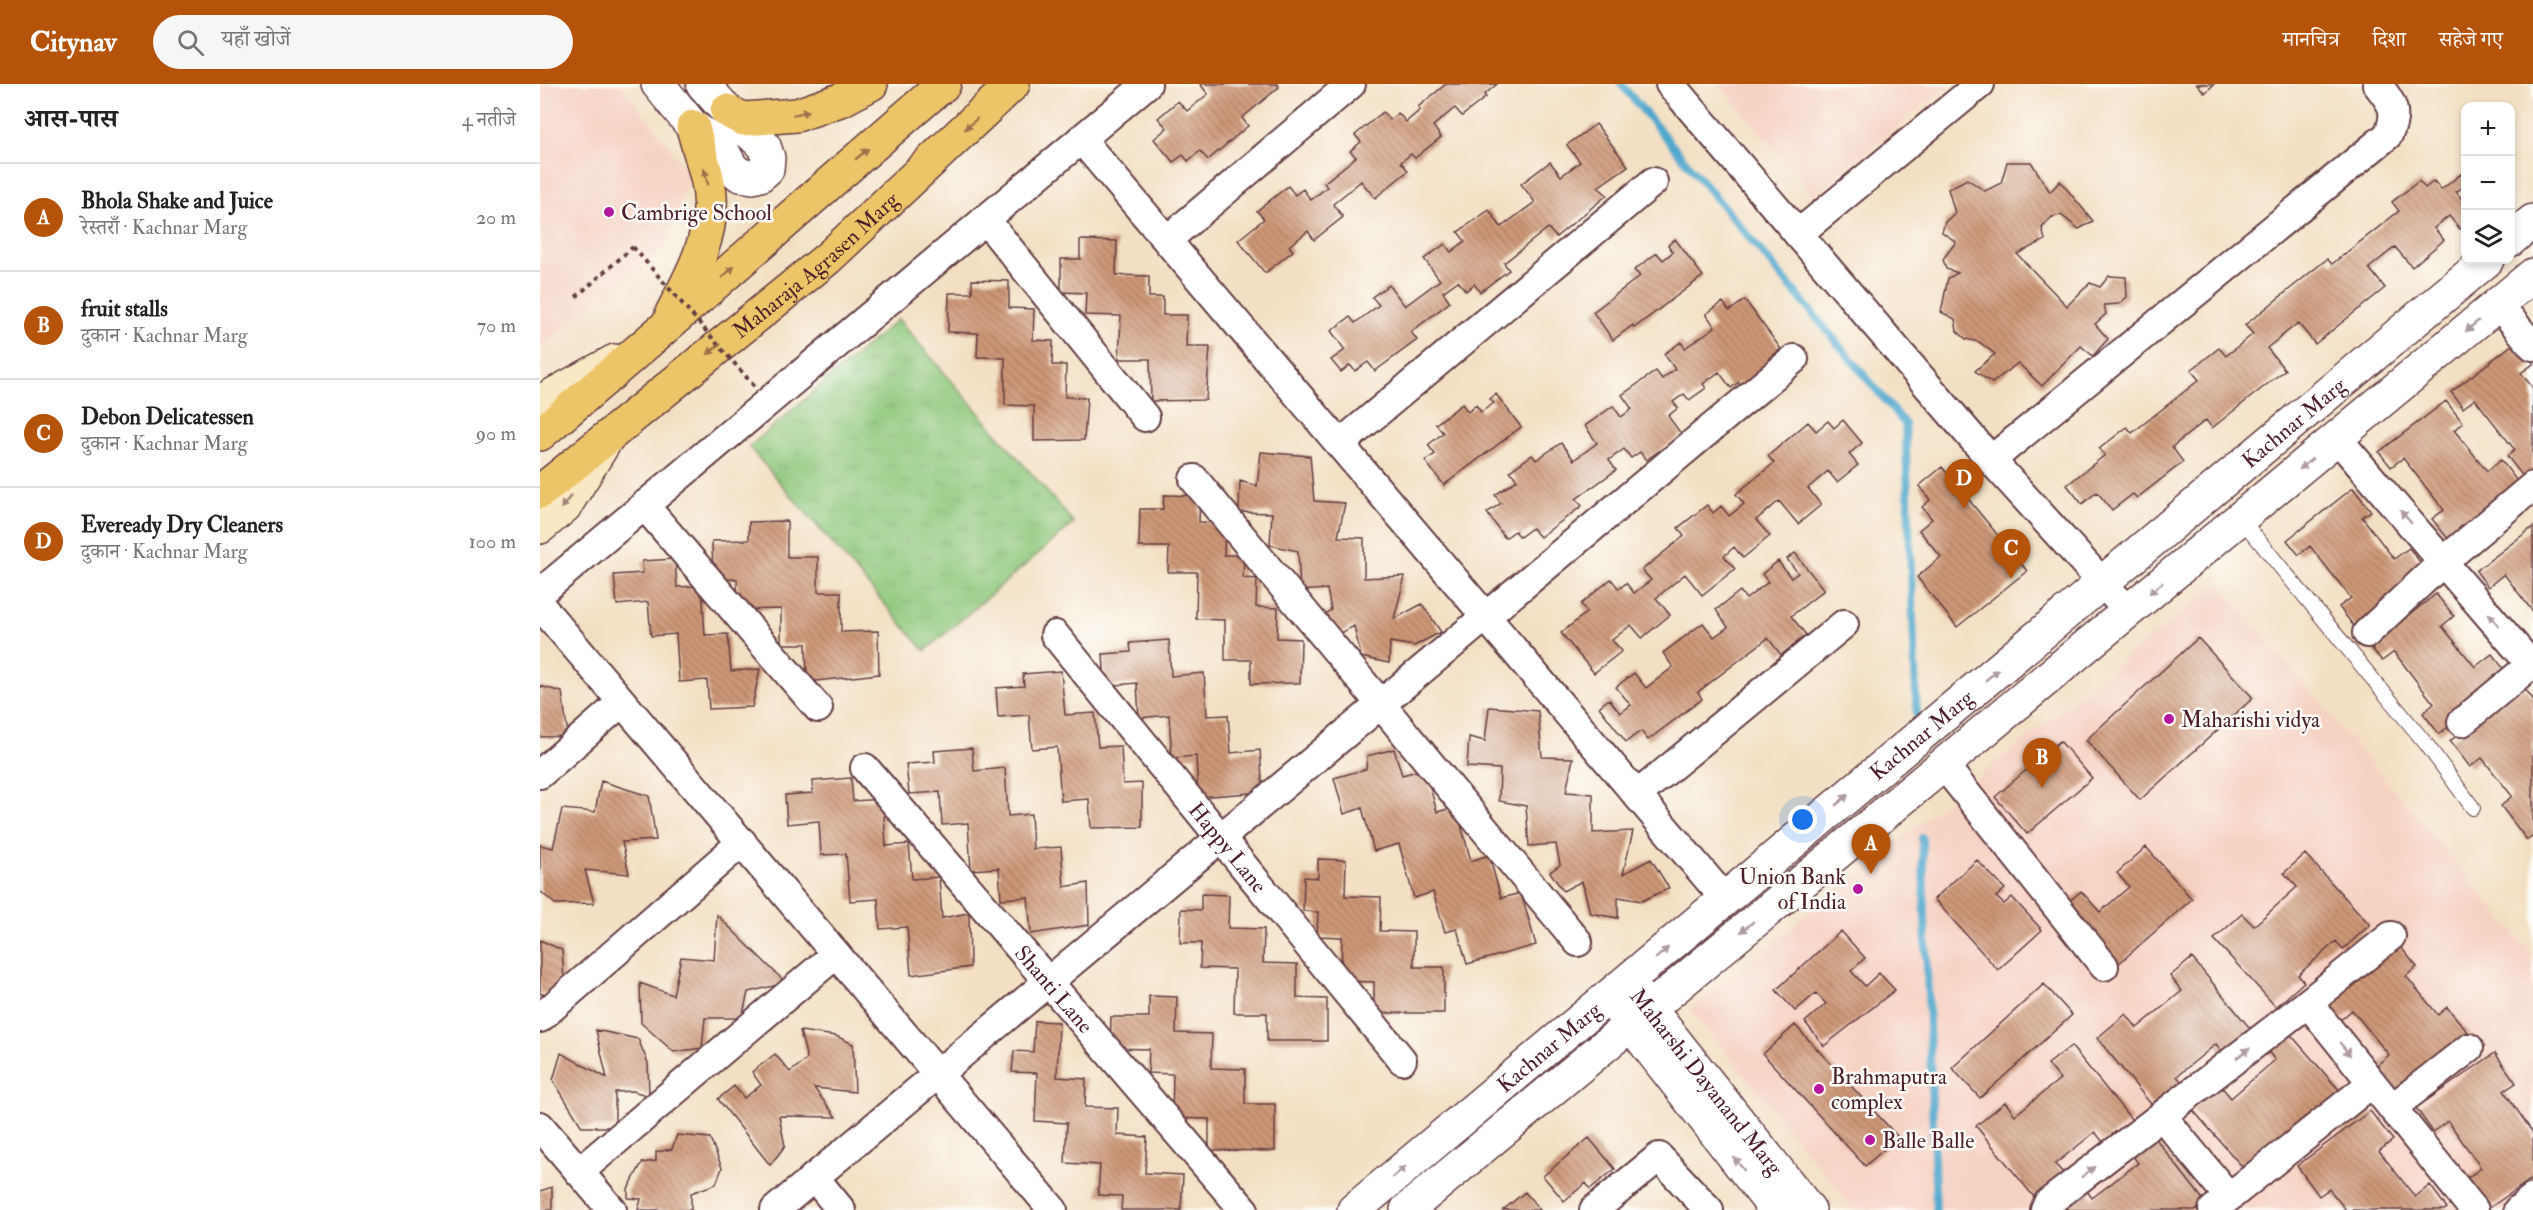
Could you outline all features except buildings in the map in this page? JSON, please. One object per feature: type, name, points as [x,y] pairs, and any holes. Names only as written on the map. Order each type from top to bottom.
[{"type":"main road","points":[[727,111],[743,119],[797,115],[843,99],[871,84]]},
{"type":"main road","points":[[540,434],[658,335],[818,192],[944,84]]},
{"type":"main road","name":"Maharaja Agrasen Marg","points":[[540,492],[828,258],[1013,84]]},
{"type":"main road","points":[[540,402],[658,335],[691,276],[708,227],[710,194],[693,127]]},
{"type":"main road","points":[[540,527],[565,506],[608,436]]},
{"type":"street","points":[[658,84],[693,127],[720,146],[731,167],[741,175],[753,177],[760,175],[766,169],[768,158],[764,146],[727,111],[703,84]]},
{"type":"street","points":[[540,593],[1147,84]]},
{"type":"street","points":[[1167,240],[1351,84]]},
{"type":"street","points":[[1670,84],[1991,460],[2128,611]]},
{"type":"street","points":[[1798,234],[1980,84]]},
{"type":"street","points":[[1991,460],[2388,135],[2395,120],[2391,102],[2377,84]]},
{"type":"street","points":[[1081,139],[1725,899]]},
{"type":"street","points":[[1340,444],[1653,182]]},
{"type":"street","points":[[985,219],[1145,417]]},
{"type":"street","points":[[2515,237],[2533,221]]},
{"type":"street","name":"Kachnar Marg","points":[[1354,1210],[2482,264]]},
{"type":"street","name":"Kachnar Marg","points":[[1407,1210],[2533,275]]},
{"type":"street","points":[[2498,304],[2533,346]]},
{"type":"street","points":[[775,1210],[1794,359]]},
{"type":"street","points":[[2337,438],[2532,665],[2463,722]]},
{"type":"street","points":[[1194,479],[1578,942]]},
{"type":"street","points":[[2367,633],[2444,561],[2533,486]]},
{"type":"street","points":[[644,505],[818,708]]},
{"type":"street","points":[[540,605],[1053,1210]]},
{"type":"street","points":[[1637,795],[1844,624]]},
{"type":"street","name":"Happy Lane","points":[[1054,635],[1402,1060]]},
{"type":"street","points":[[540,774],[622,702]]},
{"type":"street","points":[[1943,764],[2104,966]]},
{"type":"street","name":"Shanti Lane","points":[[865,768],[1244,1210]]},
{"type":"street","points":[[540,1018],[742,842]]},
{"type":"street","points":[[2045,1210],[2048,1203],[2308,1003],[2391,936]]},
{"type":"street","points":[[579,1172],[836,954]]},
{"type":"street","name":"Maharshi Dayanand Marg","points":[[1618,989],[1809,1210]]},
{"type":"street","points":[[2308,1003],[2474,1210]]},
{"type":"street","name":"Maharshi Dayanand Marg","points":[[1640,1016],[1776,1210]]},
{"type":"street","points":[[2392,1108],[2469,1048]]},
{"type":"street","points":[[2162,1116],[2221,1204],[2372,1083]]},
{"type":"street","points":[[540,1126],[612,1210]]},
{"type":"street","points":[[1594,1210],[1659,1156],[1709,1210]]},
{"type":"street","points":[[814,1177],[841,1210]]},
{"type":"street","points":[[2518,1210],[2533,1198]]},
{"type":"lane","points":[[2241,519],[2427,745],[2473,808]]},
{"type":"path","points":[[576,297],[633,247],[755,387]]},
{"type":"shaded area","name":"Cambrige School","points":[[540,84],[621,84],[690,175],[664,249],[540,348]]},
{"type":"shaded area","points":[[1719,84],[1949,84],[1814,196]]},
{"type":"shaded area","points":[[2219,583],[2533,955],[2533,1210],[1854,1210],[1690,1009]]},
{"type":"green space","points":[[898,319],[1074,523],[925,651],[749,447]]},
{"type":"waterway","points":[[1621,84],[1905,424],[1917,718]]},
{"type":"waterway","points":[[1922,838],[1936,1210]]},
{"type":"place","name":"Cambrige School","points":[[609,212]]},
{"type":"place","name":"Eveready Dry Cleaners","points":[[1964,509]]},
{"type":"place","name":"Debon Delicatessen","points":[[2011,579]]},
{"type":"place","name":"Maharishi vidya","points":[[2169,719]]},
{"type":"place","name":"fruit stalls","points":[[2042,788]]},
{"type":"place","name":"Bhola Shake and Juice","points":[[1871,874]]},
{"type":"place","name":"Union Bank of India","points":[[1858,889]]},
{"type":"place","name":"Brahmaputra complex","points":[[1819,1089]]},
{"type":"place","name":"Balle Balle","points":[[1870,1140]]}]
